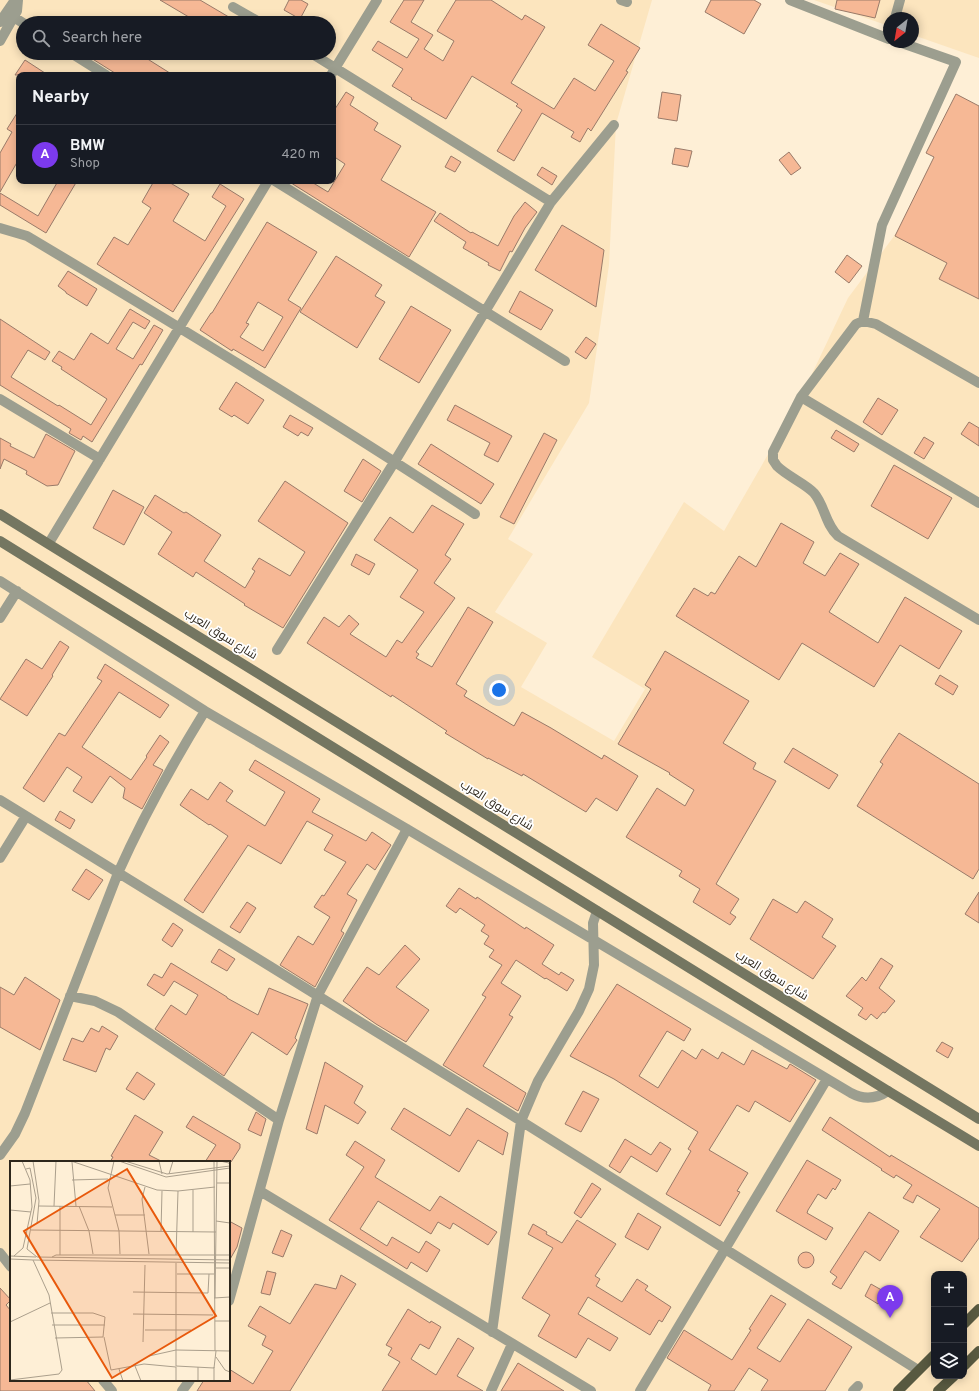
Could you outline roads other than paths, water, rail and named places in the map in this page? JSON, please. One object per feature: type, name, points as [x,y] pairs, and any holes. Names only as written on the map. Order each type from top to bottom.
[{"type":"main road","name":"شارع سوق العرب","points":[[0,514],[979,1119]]},
{"type":"main road","points":[[0,541],[979,1146]]},
{"type":"main road","points":[[967,1321],[979,1310]]},
{"type":"main road","points":[[967,1363],[979,1351]]},
{"type":"main road","points":[[898,1391],[931,1357]]},
{"type":"main road","points":[[938,1391],[951,1379]]},
{"type":"street","points":[[0,41],[15,0]]},
{"type":"street","points":[[0,22],[18,8],[18,0]]},
{"type":"street","points":[[320,60],[333,71],[377,0]]},
{"type":"street","points":[[790,0],[883,37]]},
{"type":"street","points":[[897,12],[900,0]]},
{"type":"street","points":[[233,7],[248,16]]},
{"type":"street","points":[[10,15],[16,19]]},
{"type":"street","points":[[863,321],[882,224],[956,62],[915,48]]},
{"type":"street","points":[[82,60],[101,72]]},
{"type":"street","points":[[336,73],[552,202]]},
{"type":"street","points":[[276,650],[395,461],[552,202],[614,126]]},
{"type":"street","points":[[49,543],[266,184]]},
{"type":"street","points":[[281,184],[565,361]]},
{"type":"street","points":[[0,228],[27,236],[179,327],[395,461],[475,514]]},
{"type":"street","points":[[979,384],[876,324],[863,321],[856,324],[801,397],[773,452],[773,460],[777,466],[814,493],[820,502],[832,531],[838,536],[979,620]]},
{"type":"street","points":[[801,397],[979,503]]},
{"type":"street","points":[[0,398],[100,458]]},
{"type":"street","points":[[0,581],[205,711],[407,829],[851,1094],[863,1098],[876,1097],[888,1091]]},
{"type":"street","points":[[0,618],[17,591]]},
{"type":"street","points":[[0,1155],[9,1144],[21,1124],[118,873],[152,804],[205,711]]},
{"type":"street","points":[[0,800],[521,1121],[918,1370]]},
{"type":"street","points":[[0,858],[26,816]]},
{"type":"street","points":[[230,1297],[279,1120],[318,995],[407,829]]},
{"type":"street","points":[[492,1332],[521,1121],[538,1081],[585,1000],[593,971],[593,923],[598,911]]},
{"type":"street","points":[[70,996],[95,1001],[118,1012],[279,1120]]},
{"type":"street","points":[[640,1391],[827,1079]]},
{"type":"street","points":[[260,1191],[591,1391]]},
{"type":"street","points":[[0,1253],[10,1266]]},
{"type":"street","points":[[491,1391],[512,1344]]},
{"type":"street","points":[[104,1381],[112,1391]]},
{"type":"street","points":[[182,1391],[189,1381]]},
{"type":"place","name":"BMW","points":[[890,1318]]}]
